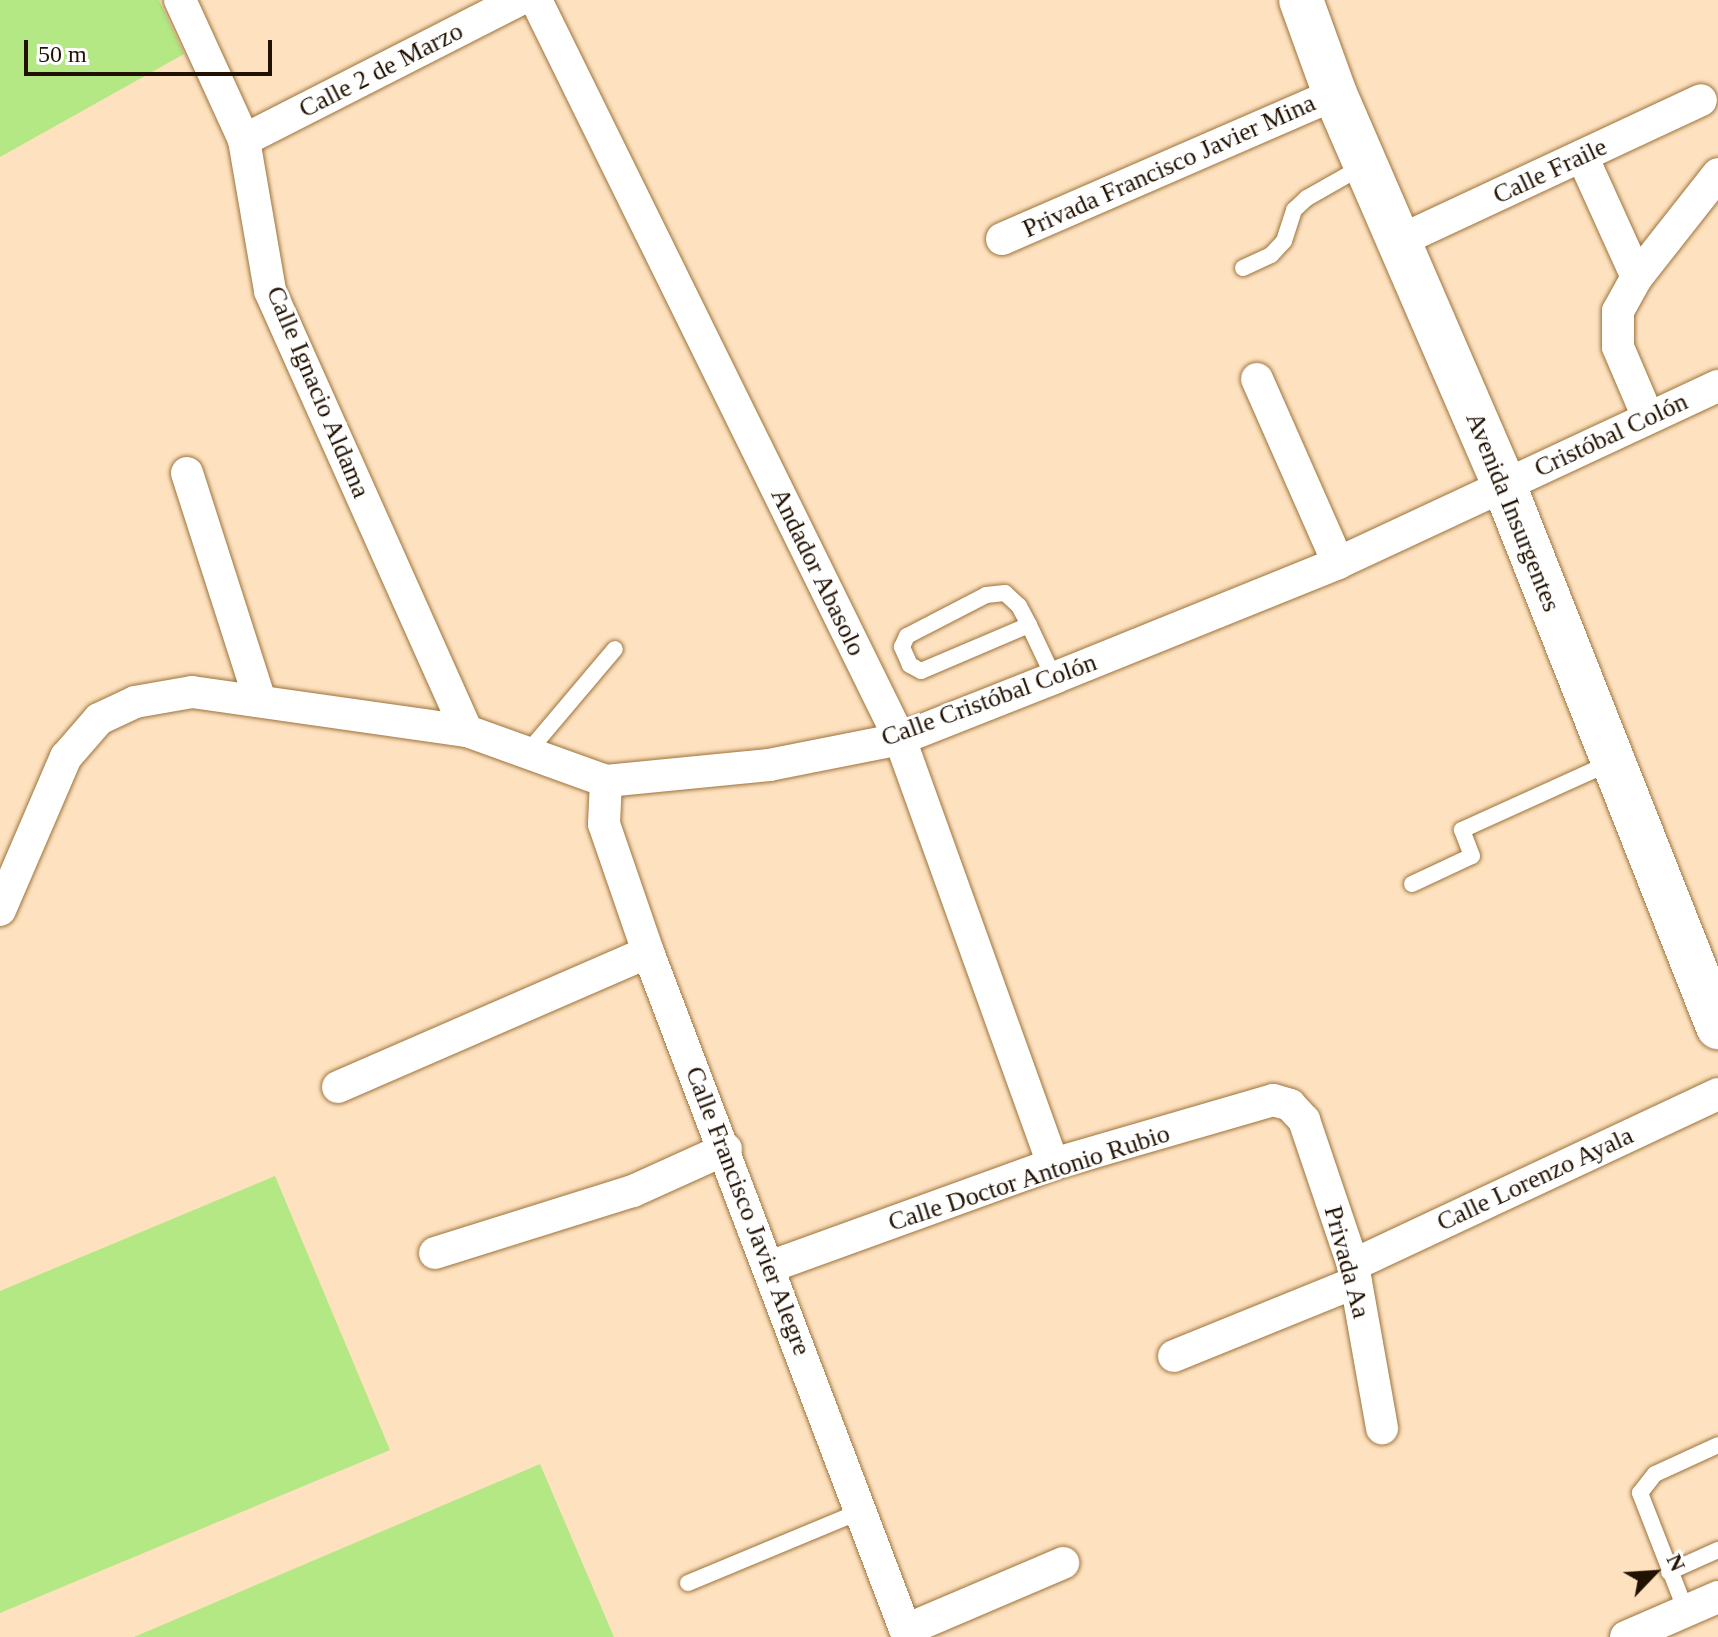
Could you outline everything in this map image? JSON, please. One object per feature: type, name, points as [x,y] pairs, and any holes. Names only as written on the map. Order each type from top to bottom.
[{"type":"main road","name":"Avenida Insurgentes","points":[[1301,0],[1335,94],[1504,485],[1718,1027]]},
{"type":"street","name":"Calle Ignacio Aldama","points":[[180,0],[244,140],[270,291],[467,731]]},
{"type":"street","name":"Calle 2 de Marzo","points":[[244,140],[519,0]]},
{"type":"street","name":"Andador Abasolo","points":[[536,0],[900,739],[1053,1164]]},
{"type":"street","name":"Privada Francisco Javier Mina","points":[[1002,239],[1335,94]]},
{"type":"street","name":"Calle Fraile","points":[[1399,241],[1701,100]]},
{"type":"street","points":[[1582,156],[1637,277]]},
{"type":"street","points":[[1647,415],[1618,347],[1618,311],[1637,277],[1718,174]]},
{"type":"street","points":[[1257,379],[1338,563]]},
{"type":"street","name":"Cristóbal Colón","points":[[1504,485],[1647,415],[1718,386]]},
{"type":"street","points":[[187,473],[260,701]]},
{"type":"street","name":"Calle Cristóbal Colón","points":[[0,910],[66,757],[99,719],[135,702],[192,692],[467,731],[606,781],[769,765],[900,739],[1338,563],[1504,485]]},
{"type":"street","name":"Calle Francisco Javier Alegre","points":[[606,781],[604,824],[648,952],[726,1149],[907,1633]]},
{"type":"street","points":[[338,1087],[648,952]]},
{"type":"street","name":"Calle Lorenzo Ayala","points":[[1174,1356],[1354,1274],[1718,1094]]},
{"type":"street","name":"Calle Doctor Antonio Rubio","points":[[769,1267],[1053,1164],[1273,1100],[1290,1105]]},
{"type":"street","name":"Privada Aa","points":[[1290,1105],[1304,1120],[1354,1274],[1382,1428]]},
{"type":"street","points":[[435,1253],[633,1191],[726,1149]]},
{"type":"street","points":[[907,1633],[1063,1563]]},
{"type":"street","points":[[1626,1637],[1718,1597]]},
{"type":"lane","points":[[1243,268],[1271,255],[1284,241],[1294,210],[1307,198],[1366,165]]},
{"type":"lane","points":[[1029,625],[921,671],[910,665],[902,647],[907,636],[986,595],[1005,593],[1029,625],[1054,678]]},
{"type":"lane","points":[[527,753],[615,649]]},
{"type":"lane","points":[[1412,884],[1472,856],[1462,830],[1613,762]]},
{"type":"lane","points":[[1686,1611],[1642,1505],[1645,1481],[1718,1445]]},
{"type":"lane","points":[[688,1583],[861,1511]]},
{"type":"lane","points":[[1669,1572],[1718,1550]]},
{"type":"green space","points":[[0,0],[159,0],[184,54],[0,157]]},
{"type":"green space","points":[[275,1176],[390,1450],[0,1613],[0,1291]]},
{"type":"green space","points":[[540,1464],[614,1637],[134,1637]]}]
